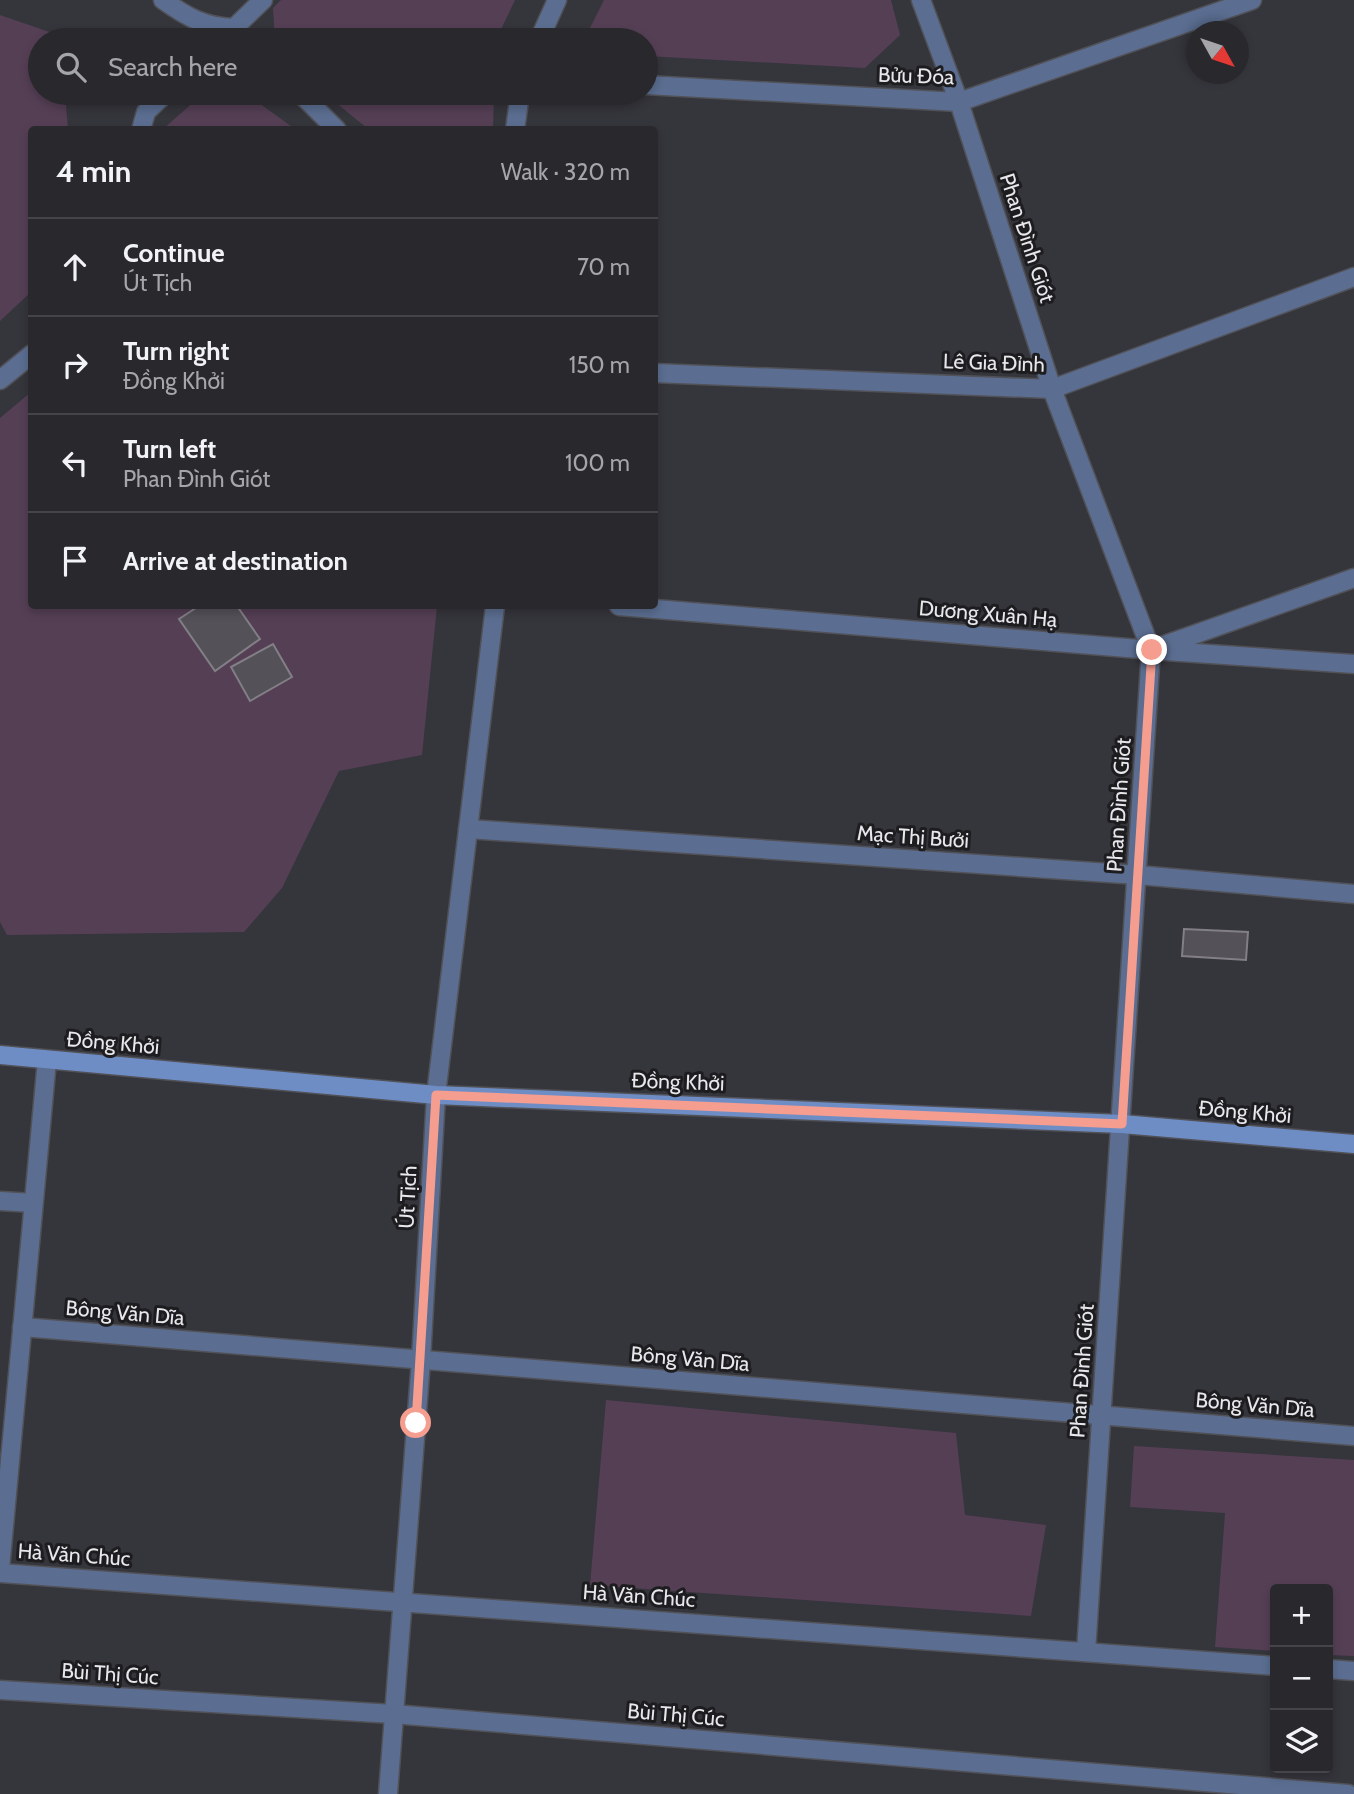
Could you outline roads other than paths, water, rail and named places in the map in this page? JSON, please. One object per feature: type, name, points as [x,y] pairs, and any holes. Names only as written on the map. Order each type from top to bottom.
[{"type":"street","points":[[163,0],[193,21],[215,28]]},
{"type":"street","points":[[240,28],[263,0]]},
{"type":"street","points":[[544,28],[557,0]]},
{"type":"street","name":"Phan Đình Giót","points":[[921,0],[959,102],[1052,389],[1152,650],[1086,1652]]},
{"type":"street","name":"Bửu Đóa","points":[[658,86],[959,102],[1252,0]]},
{"type":"street","points":[[142,126],[146,112],[153,105]]},
{"type":"street","points":[[312,105],[333,126]]},
{"type":"street","points":[[516,126],[518,105]]},
{"type":"street","name":"Lê Gia Đỉnh","points":[[658,373],[1052,389],[1354,277]]},
{"type":"street","points":[[0,380],[28,357]]},
{"type":"street","points":[[1152,650],[1354,578]]},
{"type":"street","name":"Út Tịch","points":[[388,1794],[421,1360],[436,1095],[495,609]]},
{"type":"street","name":"Dương Xuân Hạ","points":[[655,609],[1354,664]]},
{"type":"street","name":"Mạc Thị Bưởi","points":[[468,829],[1138,875],[1354,894]]},
{"type":"street","name":"Đồng Khởi","points":[[0,1055],[436,1095],[1122,1124],[1354,1144]]},
{"type":"street","points":[[0,1571],[47,1060]]},
{"type":"street","points":[[0,1201],[33,1203]]},
{"type":"street","name":"Bông Văn Dĩa","points":[[22,1327],[1354,1436]]},
{"type":"street","name":"Hà Văn Chúc","points":[[0,1571],[1270,1665]]},
{"type":"street","points":[[1333,1669],[1354,1671]]},
{"type":"street","name":"Bùi Thị Cúc","points":[[0,1690],[393,1714],[1348,1794]]},
{"type":"street","points":[[1155,1778],[1164,1794]]}]
